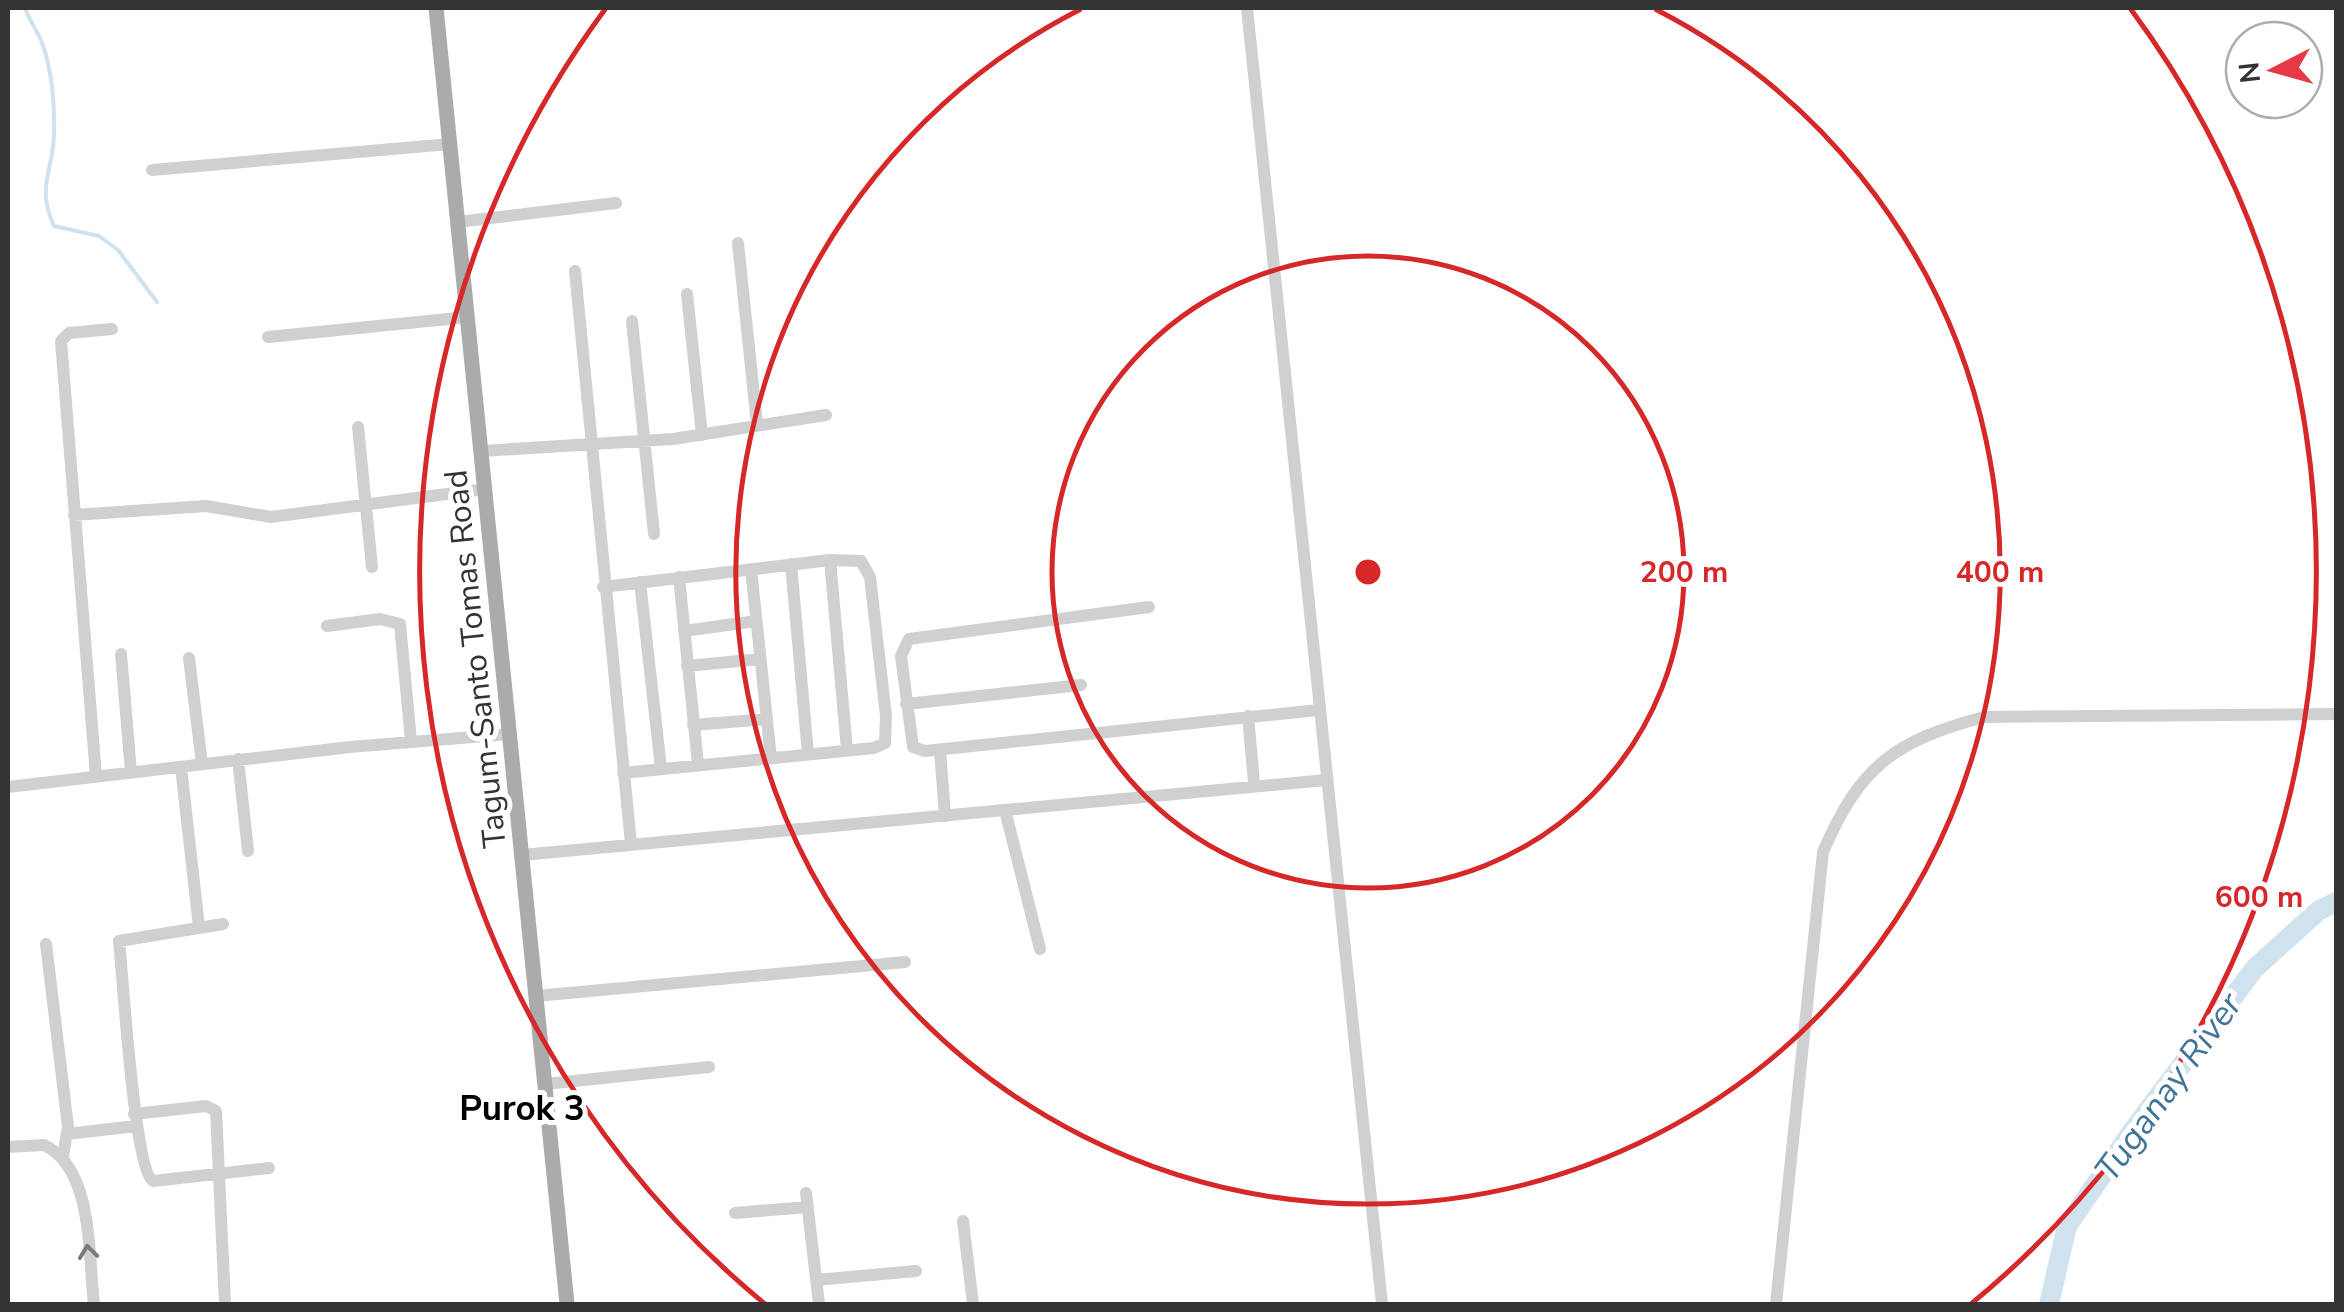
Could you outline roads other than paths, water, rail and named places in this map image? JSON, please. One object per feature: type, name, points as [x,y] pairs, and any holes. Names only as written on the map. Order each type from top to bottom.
[{"type":"main road","name":"Tagum-Santo Tomas Road","points":[[436,8],[568,1304]]},
{"type":"street","points":[[1247,8],[1382,1304]]},
{"type":"street","points":[[152,170],[450,144]]},
{"type":"street","points":[[458,222],[616,203]]},
{"type":"street","points":[[738,244],[757,424]]},
{"type":"street","points":[[575,271],[602,587],[631,844]]},
{"type":"street","points":[[687,294],[702,434]]},
{"type":"street","points":[[268,337],[468,317]]},
{"type":"street","points":[[632,321],[654,534]]},
{"type":"street","points":[[96,776],[61,341],[68,332],[112,329]]},
{"type":"street","points":[[482,451],[645,441],[826,415]]},
{"type":"street","points":[[358,426],[372,567]]},
{"type":"street","points":[[74,515],[206,506],[270,517],[486,489]]},
{"type":"street","points":[[602,587],[830,560],[860,561],[869,570],[886,716],[885,742],[847,750],[624,772]]},
{"type":"street","points":[[830,560],[847,750]]},
{"type":"street","points":[[791,564],[808,754]]},
{"type":"street","points":[[751,569],[771,758]]},
{"type":"street","points":[[679,577],[698,764]]},
{"type":"street","points":[[640,582],[661,768]]},
{"type":"street","points":[[1150,607],[908,638],[901,647],[913,747],[940,750],[1318,710]]},
{"type":"street","points":[[327,626],[380,619],[400,624],[411,741]]},
{"type":"street","points":[[684,630],[756,621]]},
{"type":"street","points":[[121,654],[132,772]]},
{"type":"street","points":[[189,658],[202,764]]},
{"type":"street","points":[[687,666],[760,659]]},
{"type":"street","points":[[906,704],[1080,685]]},
{"type":"street","points":[[1776,1304],[1823,852],[1853,789],[1887,758],[1940,728],[1984,717],[2336,714]]},
{"type":"street","points":[[1248,716],[1254,784]]},
{"type":"street","points":[[693,725],[766,718]]},
{"type":"street","points":[[8,786],[411,741],[510,734]]},
{"type":"street","points":[[940,750],[945,816]]},
{"type":"street","points":[[238,759],[248,850]]},
{"type":"street","points":[[181,767],[199,927]]},
{"type":"street","points":[[522,855],[1326,780]]},
{"type":"street","points":[[1005,810],[1040,949]]},
{"type":"street","points":[[223,924],[119,942],[135,1120],[150,1180],[269,1168]]},
{"type":"street","points":[[46,944],[67,1134],[63,1156]]},
{"type":"street","points":[[536,996],[905,962]]},
{"type":"street","points":[[545,1084],[709,1067]]},
{"type":"street","points":[[67,1134],[214,1108],[225,1304]]},
{"type":"street","points":[[8,1147],[44,1145],[63,1156],[78,1188],[94,1304]]},
{"type":"street","points":[[734,1213],[807,1200],[819,1304]]},
{"type":"street","points":[[963,1222],[973,1304]]},
{"type":"street","points":[[816,1280],[916,1271]]},
{"type":"waterway","points":[[25,8],[42,43],[52,88],[54,135],[46,200],[54,226],[99,236],[118,250],[157,302]]},
{"type":"waterway","name":"Tuganay River","points":[[2049,1304],[2067,1226],[2133,1130],[2255,968],[2318,911],[2336,902]]},
{"type":"district","name":"Purok 3","points":[[522,1108]]}]
